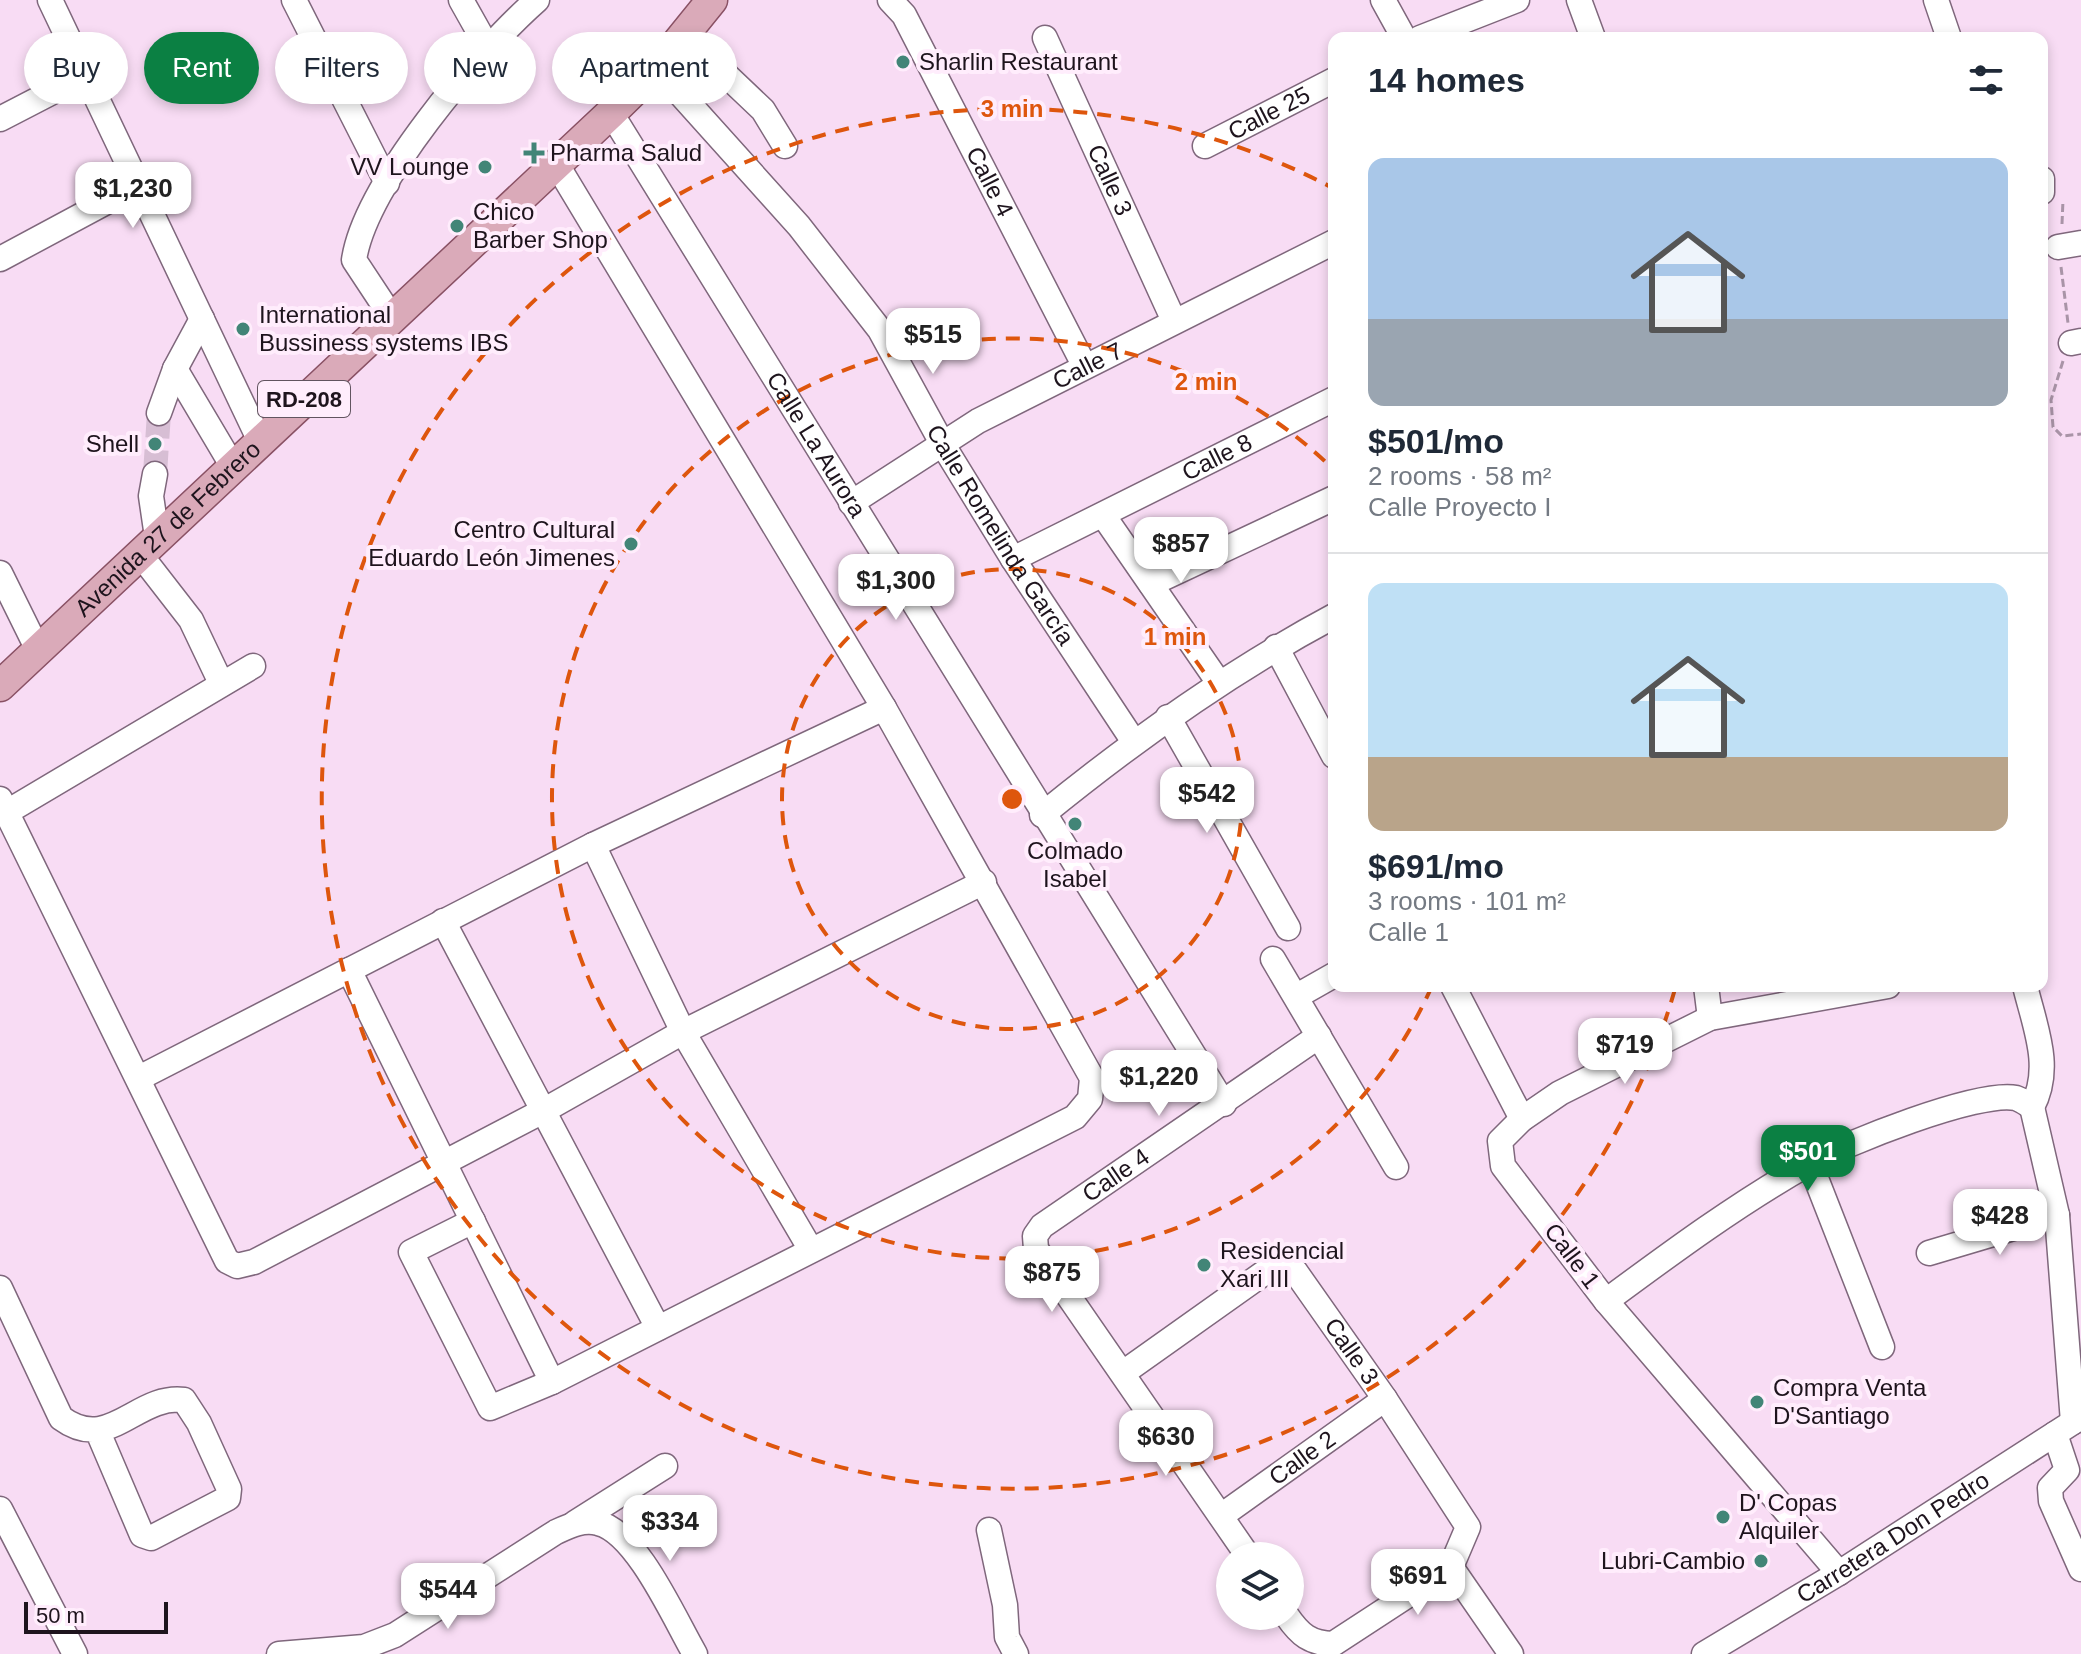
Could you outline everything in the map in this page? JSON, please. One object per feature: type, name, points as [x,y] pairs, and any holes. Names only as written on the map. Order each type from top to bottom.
[{"type":"main road","name":"Avenida 27 de Febrero","points":[[686,32],[712,0]]},
{"type":"main road","name":"Avenida 27 de Febrero","points":[[0,686],[259,439],[393,319],[620,104]]},
{"type":"street","points":[[50,0],[66,32]]},
{"type":"street","points":[[294,0],[313,43],[387,183]]},
{"type":"street","points":[[461,0],[479,32]]},
{"type":"street","points":[[504,32],[537,0]]},
{"type":"street","name":"Calle 4","points":[[890,0],[904,15],[1084,365]]},
{"type":"street","points":[[1383,0],[1401,32]]},
{"type":"street","points":[[1435,32],[1517,0]]},
{"type":"street","points":[[1579,0],[1591,32]]},
{"type":"street","points":[[1936,0],[1947,32]]},
{"type":"street","name":"Calle 3","points":[[1045,38],[1174,321]]},
{"type":"street","name":"Calle 25","points":[[1205,146],[1328,83]]},
{"type":"street","points":[[737,85],[763,110],[785,146]]},
{"type":"street","points":[[0,119],[29,104]]},
{"type":"street","points":[[101,104],[259,439]]},
{"type":"street","points":[[393,319],[354,260],[387,183],[441,104]]},
{"type":"street","name":"Calle Romelinda García","points":[[689,104],[799,226],[868,313],[943,445],[1013,559],[1134,742]]},
{"type":"street","name":"Calle La Aurora","points":[[611,113],[1042,815],[1224,1104]]},
{"type":"street","points":[[473,1221],[411,1252],[490,1408],[552,1382],[1075,1117],[1090,1099],[1092,1078],[884,708],[557,165]]},
{"type":"street","points":[[0,259],[138,185]]},
{"type":"street","name":"Calle 7","points":[[851,503],[978,421],[1328,245]]},
{"type":"street","points":[[159,413],[175,369],[202,319]]},
{"type":"street","points":[[175,369],[232,465]]},
{"type":"street","name":"Calle 8","points":[[1013,559],[1328,402]]},
{"type":"street","points":[[155,474],[148,545],[191,620],[221,683]]},
{"type":"street","points":[[1151,584],[1328,501]]},
{"type":"street","points":[[1103,515],[1219,683]]},
{"type":"street","points":[[0,573],[38,650]]},
{"type":"street","points":[[1042,815],[1168,717],[1276,647],[1328,619]]},
{"type":"street","points":[[1276,647],[1328,745]]},
{"type":"street","points":[[253,666],[3,806],[227,1261],[237,1266],[254,1262],[543,1111],[683,1032],[984,882]]},
{"type":"street","points":[[139,1078],[593,845],[884,708]]},
{"type":"street","points":[[1168,717],[1288,928]]},
{"type":"street","points":[[593,845],[683,1032],[811,1250]]},
{"type":"street","points":[[443,921],[658,1328]]},
{"type":"street","points":[[1273,959],[1396,1167]]},
{"type":"street","points":[[349,970],[552,1382]]},
{"type":"street","points":[[1297,996],[1328,978]]},
{"type":"street","points":[[1456,992],[1522,1119]]},
{"type":"street","points":[[1707,992],[1710,1018]]},
{"type":"street","name":"Calle 1","points":[[1839,1573],[1606,1301],[1503,1166],[1500,1141],[1522,1119],[1560,1093],[1710,1018],[1855,992]]},
{"type":"street","points":[[2027,992],[2043,1057],[2043,1083],[2032,1107],[2057,1215],[2070,1424],[2067,1470],[2050,1488],[2051,1501],[2081,1569]]},
{"type":"street","name":"Calle 4","points":[[1123,1373],[1036,1249],[1035,1236],[1042,1226],[1319,1036]]},
{"type":"street","points":[[1606,1301],[1687,1241],[1810,1163],[1941,1110],[1999,1098],[2018,1098],[2032,1107]]},
{"type":"street","points":[[1810,1163],[1882,1347]]},
{"type":"street","points":[[1929,1253],[2057,1215]]},
{"type":"street","name":"Calle 3","points":[[1123,1373],[1268,1270],[1283,1264],[1295,1271],[1385,1399],[1468,1527],[1463,1545],[1451,1567]]},
{"type":"street","points":[[0,1288],[61,1418],[75,1428],[98,1432],[170,1398],[184,1400],[199,1423],[229,1489],[228,1498],[151,1538],[142,1535],[98,1432]]},
{"type":"street","points":[[1123,1373],[1239,1542]]},
{"type":"street","name":"Calle 2","points":[[1221,1516],[1385,1399]]},
{"type":"street","name":"Carretera Don Pedro","points":[[1704,1654],[1839,1573],[2070,1424]]},
{"type":"street","points":[[288,1653],[364,1647],[395,1635],[586,1523],[665,1466]]},
{"type":"street","points":[[0,1509],[75,1654]]},
{"type":"street","points":[[586,1523],[616,1531],[632,1546],[695,1654]]},
{"type":"street","points":[[989,1530],[1005,1605],[1007,1637],[1016,1654]]},
{"type":"street","points":[[1297,1630],[1317,1644],[1333,1644],[1451,1567],[1511,1654]]},
{"type":"path","points":[[2076,342],[2049,412],[2057,432],[2062,436],[2081,434]]},
{"type":"tunnel","points":[[155,474],[159,413]]},
{"type":"place","name":"Sharlin Restaurant","points":[[903,62]]},
{"type":"place","name":"Pharma Salud","points":[[534,153]]},
{"type":"place","name":"VV Lounge","points":[[485,167]]},
{"type":"place","name":"Chico Barber Shop","points":[[457,226]]},
{"type":"place","name":"International Bussiness systems IBS","points":[[243,329]]},
{"type":"place","name":"Shell","points":[[155,444]]},
{"type":"place","name":"Centro Cultural Eduardo León Jimenes","points":[[631,544]]},
{"type":"place","name":"Colmado Isabel","points":[[1075,824]]},
{"type":"place","name":"Residencial Xari III","points":[[1204,1265]]},
{"type":"place","name":"Compra Venta D'Santiago","points":[[1757,1402]]},
{"type":"place","name":"D' Copas Alquiler","points":[[1723,1517]]},
{"type":"place","name":"Lubri-Cambio","points":[[1761,1561]]}]
